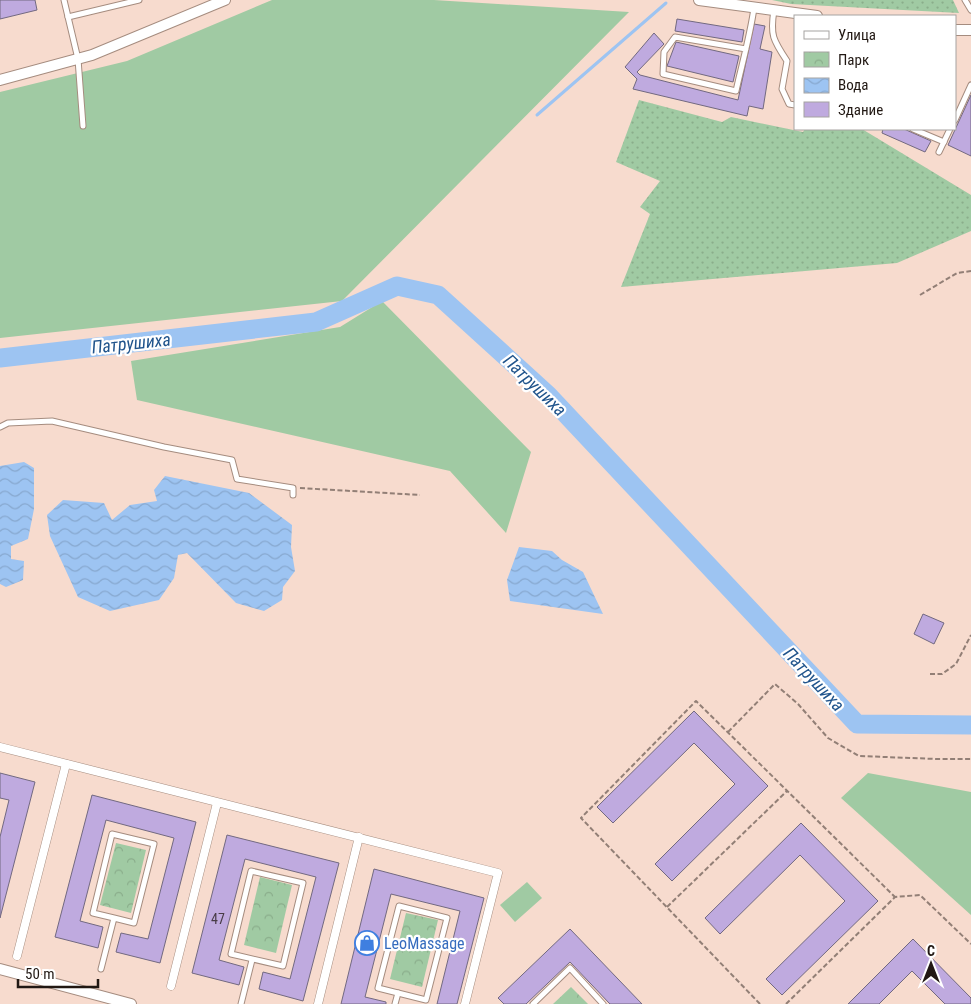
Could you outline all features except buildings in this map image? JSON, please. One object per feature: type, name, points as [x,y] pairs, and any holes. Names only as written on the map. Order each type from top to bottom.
[{"type":"street","points":[[0,80],[92,55],[225,0]]},
{"type":"street","points":[[699,0],[729,2],[754,8],[810,15]]},
{"type":"street","points":[[956,30],[971,30]]},
{"type":"street","points":[[0,747],[498,873],[465,1004]]},
{"type":"street","points":[[17,956],[66,764]]},
{"type":"street","points":[[171,986],[217,803]]},
{"type":"street","points":[[318,1004],[359,838]]},
{"type":"street","points":[[0,969],[131,1004]]},
{"type":"lane","points":[[64,0],[78,59],[83,126]]},
{"type":"lane","points":[[68,17],[140,0]]},
{"type":"lane","points":[[965,0],[971,10]]},
{"type":"lane","points":[[746,49],[675,37],[664,52],[663,74],[736,92],[746,49],[754,8]]},
{"type":"lane","points":[[774,10],[771,29],[777,46],[786,61],[782,89],[788,104],[794,105]]},
{"type":"lane","points":[[956,118],[971,85]]},
{"type":"lane","points":[[915,130],[944,142]]},
{"type":"lane","points":[[939,152],[950,130]]},
{"type":"lane","points":[[0,427],[8,423],[52,421],[164,447],[232,460],[237,479],[293,488],[293,495]]},
{"type":"lane","points":[[112,834],[154,844],[134,923],[114,918],[93,913],[112,834]]},
{"type":"lane","points":[[251,871],[303,884],[283,966],[252,960],[231,954],[251,871]]},
{"type":"lane","points":[[399,906],[447,918],[426,1000],[398,993],[378,988],[399,906]]},
{"type":"lane","points":[[101,969],[114,918]]},
{"type":"lane","points":[[241,1004],[252,960]]},
{"type":"lane","points":[[533,1004],[570,968],[603,1004]]},
{"type":"lane","points":[[395,1004],[398,993]]},
{"type":"path","points":[[920,295],[957,273],[971,270]]},
{"type":"path","points":[[293,488],[420,495]]},
{"type":"path","points":[[930,674],[942,674],[956,664],[971,635]]},
{"type":"path","points":[[728,732],[775,684],[798,704],[828,738],[859,756],[971,759]]},
{"type":"path","points":[[760,1004],[581,818],[696,701],[894,897]]},
{"type":"path","points":[[667,907],[787,791]]},
{"type":"path","points":[[786,1004],[894,897],[920,896],[971,944]]},
{"type":"green space","points":[[272,0],[434,0],[629,12],[342,301],[0,338],[0,92],[127,61]]},
{"type":"green space","points":[[772,0],[953,0],[959,13],[791,4]]},
{"type":"green space","points":[[639,100],[722,122],[731,117],[803,132],[804,130],[864,130],[971,195],[971,231],[897,263],[621,287],[650,214],[640,207],[660,181],[616,162]]},
{"type":"green space","points":[[382,301],[531,452],[506,533],[450,471],[137,400],[131,361],[340,327]]},
{"type":"green space","points":[[868,773],[971,792],[971,915],[841,798]]},
{"type":"green space","points":[[116,843],[146,850],[131,913],[100,905]]},
{"type":"green space","points":[[260,877],[292,885],[276,953],[244,945]]},
{"type":"green space","points":[[527,882],[542,898],[515,922],[500,905]]},
{"type":"green space","points":[[406,913],[438,920],[422,987],[390,979]]},
{"type":"green space","points":[[571,987],[588,1004],[553,1004]]},
{"type":"water","points":[[24,462],[34,468],[34,509],[28,539],[11,546],[11,559],[24,561],[23,580],[6,587],[0,584],[0,466]]},
{"type":"water","points":[[165,476],[249,493],[292,525],[291,547],[295,571],[283,587],[282,600],[264,611],[236,603],[187,553],[178,555],[174,578],[159,600],[110,611],[78,597],[50,536],[47,515],[63,500],[104,503],[112,520],[130,505],[157,501],[154,490]]},
{"type":"water","points":[[519,547],[552,551],[562,560],[583,572],[603,614],[510,601],[507,580]]},
{"type":"waterway","points":[[537,115],[666,3]]},
{"type":"waterway","name":"Патрушиха","points":[[0,358],[316,322],[397,286],[438,295],[548,395],[857,724],[971,725]]},
{"type":"place","name":"LeoMassage","points":[[367,943]]}]
